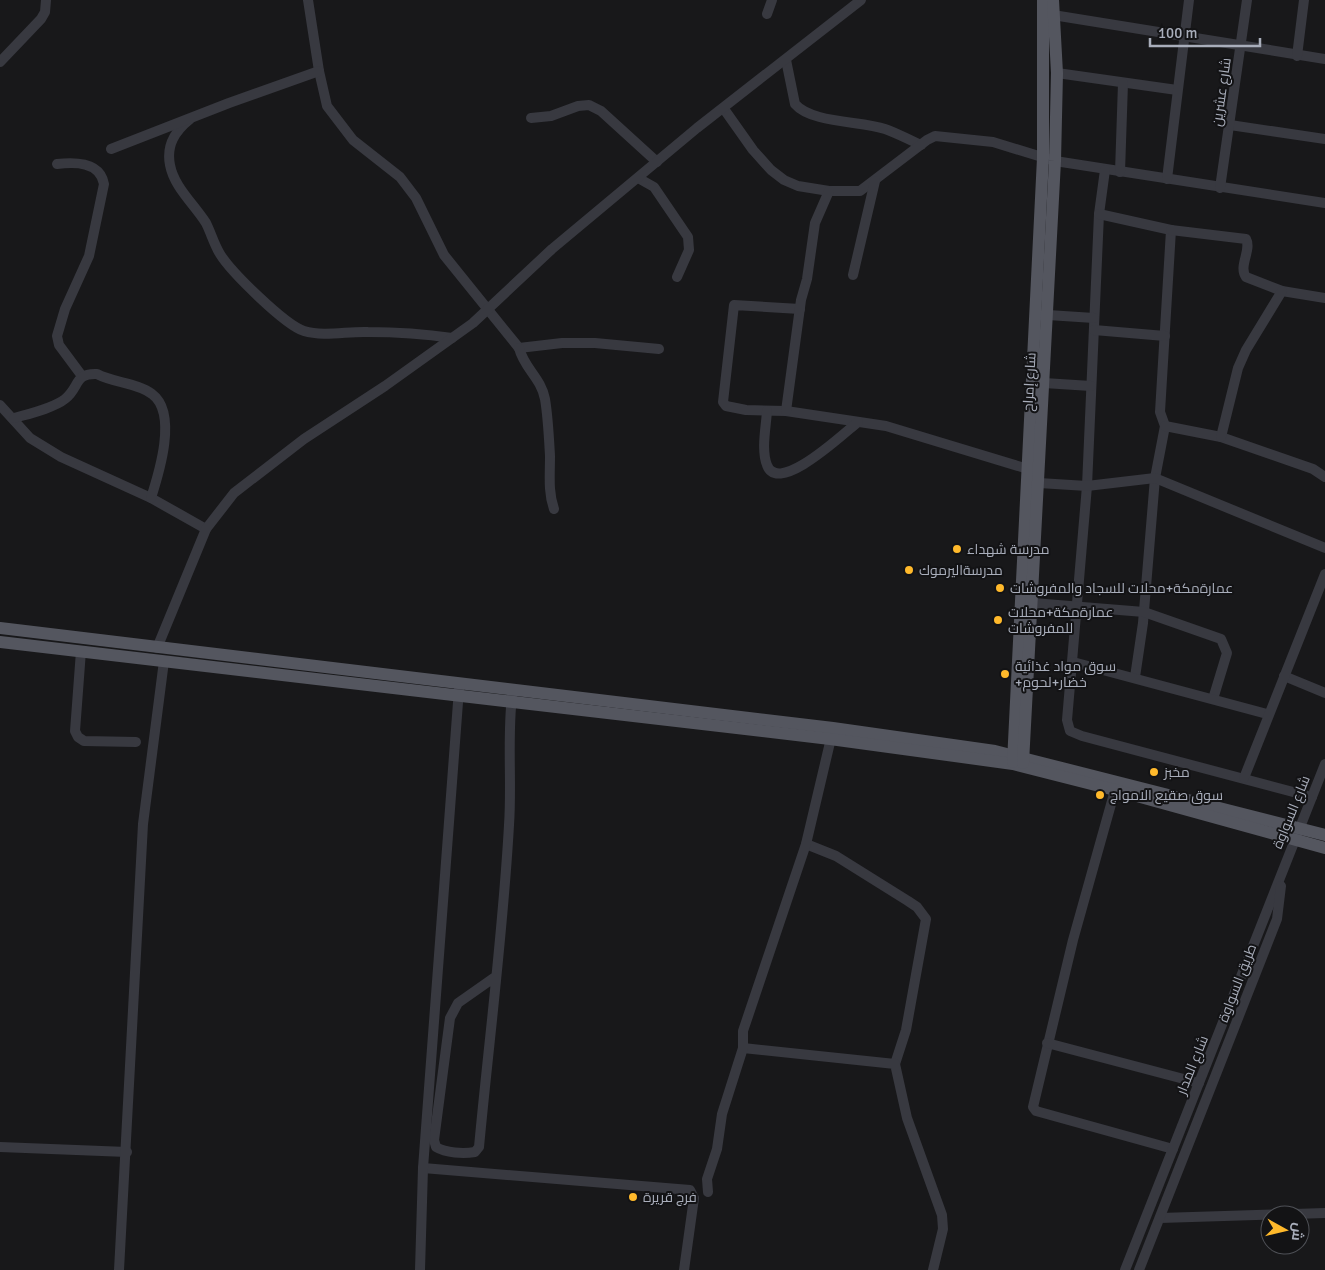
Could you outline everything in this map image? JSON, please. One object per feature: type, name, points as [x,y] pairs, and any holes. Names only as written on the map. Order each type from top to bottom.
[{"type":"main road","name":"شارع إمراح","points":[[1018,760],[1028,469],[1043,158],[1043,0]]},
{"type":"main road","name":"شارع إمراح","points":[[1018,760],[1033,603],[1048,315],[1057,73],[1053,0]]},
{"type":"main road","points":[[0,628],[96,639],[459,689]]},
{"type":"main road","points":[[88,652],[96,639]]},
{"type":"main road","points":[[0,642],[164,661],[459,689],[832,733],[919,739],[1018,760],[1296,834],[1325,848]]},
{"type":"main road","points":[[1018,760],[1115,790],[1296,834],[1325,835]]},
{"type":"street","points":[[0,62],[41,19],[45,12],[46,0]]},
{"type":"street","points":[[308,0],[319,71],[327,106],[353,140],[400,177],[416,198],[444,255],[518,348],[525,364],[540,382],[544,398],[550,455],[549,483],[554,509]]},
{"type":"street","points":[[767,14],[772,0]]},
{"type":"street","points":[[157,648],[206,529],[234,493],[304,439],[452,338],[487,310],[552,249],[697,128],[724,109],[862,0]]},
{"type":"street","points":[[1167,178],[1189,0]]},
{"type":"street","name":"شارع عشرين","points":[[1220,188],[1247,0]]},
{"type":"street","points":[[1297,56],[1304,0]]},
{"type":"street","points":[[1053,15],[1184,35],[1297,56],[1325,59]]},
{"type":"street","points":[[786,60],[794,104],[798,108],[822,117],[886,129],[921,145]]},
{"type":"street","points":[[111,149],[319,71]]},
{"type":"street","points":[[1057,73],[1177,90]]},
{"type":"street","points":[[1120,172],[1123,83]]},
{"type":"street","points":[[531,118],[551,116],[578,106],[589,105],[602,111],[657,162]]},
{"type":"street","points":[[724,109],[753,150],[784,180],[798,186],[828,191],[860,191],[935,136],[984,141],[1055,162],[1325,203]]},
{"type":"street","points":[[190,119],[175,134],[172,141],[169,158],[176,180],[206,223],[221,255],[238,276],[281,317],[295,327],[316,333],[368,332],[452,338]]},
{"type":"street","points":[[1230,125],[1325,139]]},
{"type":"street","points":[[57,164],[72,162],[87,165],[97,171],[104,184],[89,256],[65,309],[57,336],[59,345],[82,376]]},
{"type":"street","points":[[1105,170],[1099,214],[1087,486],[1067,720],[1070,730],[1082,736],[1312,797]]},
{"type":"street","points":[[638,178],[654,187],[688,237],[689,250],[676,277]]},
{"type":"street","points":[[853,275],[875,181]]},
{"type":"street","points":[[786,410],[800,309],[807,278],[815,223],[828,191]]},
{"type":"street","points":[[1099,214],[1171,230],[1246,239],[1248,244],[1243,274],[1282,291],[1325,298]]},
{"type":"street","points":[[1135,677],[1144,612],[1155,478],[1165,426],[1160,412],[1171,230]]},
{"type":"street","points":[[1220,437],[1238,368],[1246,350],[1282,291]]},
{"type":"street","points":[[800,309],[737,304],[732,307],[723,402],[731,408],[767,411],[786,410],[878,424],[1028,469]]},
{"type":"street","points":[[1048,315],[1094,318]]},
{"type":"street","points":[[1094,330],[1165,336]]},
{"type":"street","points":[[518,348],[562,343],[594,343],[659,349]]},
{"type":"street","points":[[14,418],[65,399],[82,376],[97,374],[152,394],[161,405],[165,420],[160,471],[150,498]]},
{"type":"street","points":[[1044,383],[1091,386]]},
{"type":"street","points":[[0,405],[14,418],[30,438],[61,457],[150,498],[206,529]]},
{"type":"street","points":[[767,411],[765,456],[767,467],[772,473],[780,474],[804,465],[858,422]]},
{"type":"street","points":[[1165,426],[1220,437],[1313,469],[1325,477]]},
{"type":"street","points":[[1038,483],[1087,486],[1155,478],[1325,548]]},
{"type":"street","points":[[1244,778],[1267,714],[1322,591],[1325,574]]},
{"type":"street","points":[[1033,603],[1144,612],[1221,639],[1227,653],[1213,699]]},
{"type":"street","points":[[88,652],[75,731],[78,737],[84,741],[136,742]]},
{"type":"street","points":[[119,1270],[127,1152],[143,824],[164,661]]},
{"type":"street","points":[[1073,662],[1135,677],[1267,714]]},
{"type":"street","points":[[1284,676],[1325,693]]},
{"type":"street","points":[[420,1270],[423,1168],[459,689]]},
{"type":"street","points":[[495,976],[458,1004],[450,1018],[434,1140],[436,1147],[441,1150],[468,1153],[475,1152],[479,1147],[495,976],[509,824],[508,766],[512,695]]},
{"type":"street","points":[[708,1192],[707,1179],[717,1149],[722,1114],[744,1048],[743,1031],[806,844],[832,733]]},
{"type":"street","name":"شارع السواوة","points":[[1283,870],[1325,764]]},
{"type":"street","points":[[1115,790],[1073,940],[1033,1107],[1036,1111],[1173,1149]]},
{"type":"street","points":[[806,844],[836,856],[908,901],[923,913],[926,919],[906,1030],[895,1064],[908,1118],[942,1215],[943,1229],[933,1270]]},
{"type":"street","name":"شارع المدار","points":[[1125,1270],[1283,870]]},
{"type":"street","name":"طريق السواوة","points":[[1139,1270],[1277,919],[1283,870]]},
{"type":"street","points":[[1047,1043],[1199,1083]]},
{"type":"street","points":[[744,1048],[895,1064]]},
{"type":"street","points":[[0,1147],[127,1152]]},
{"type":"street","points":[[423,1168],[690,1190],[694,1198],[684,1270]]},
{"type":"street","points":[[1160,1218],[1325,1213]]},
{"type":"place","name":"مدرسة شهداء","points":[[957,549]]},
{"type":"place","name":"مدرسةاليرموك","points":[[909,570]]},
{"type":"place","name":"عمارةمكة+محلات للسجاد والمفروشات","points":[[1000,588]]},
{"type":"place","name":"عمارةمكة+محلات للمفروشات","points":[[998,620]]},
{"type":"place","name":"سوق مواد غذائية +خضار+لحوم","points":[[1005,674]]},
{"type":"place","name":"مخبز","points":[[1154,772]]},
{"type":"place","name":"سوق صقيع الامواج","points":[[1100,795]]},
{"type":"place","name":"فرج قريرة","points":[[633,1197]]}]
